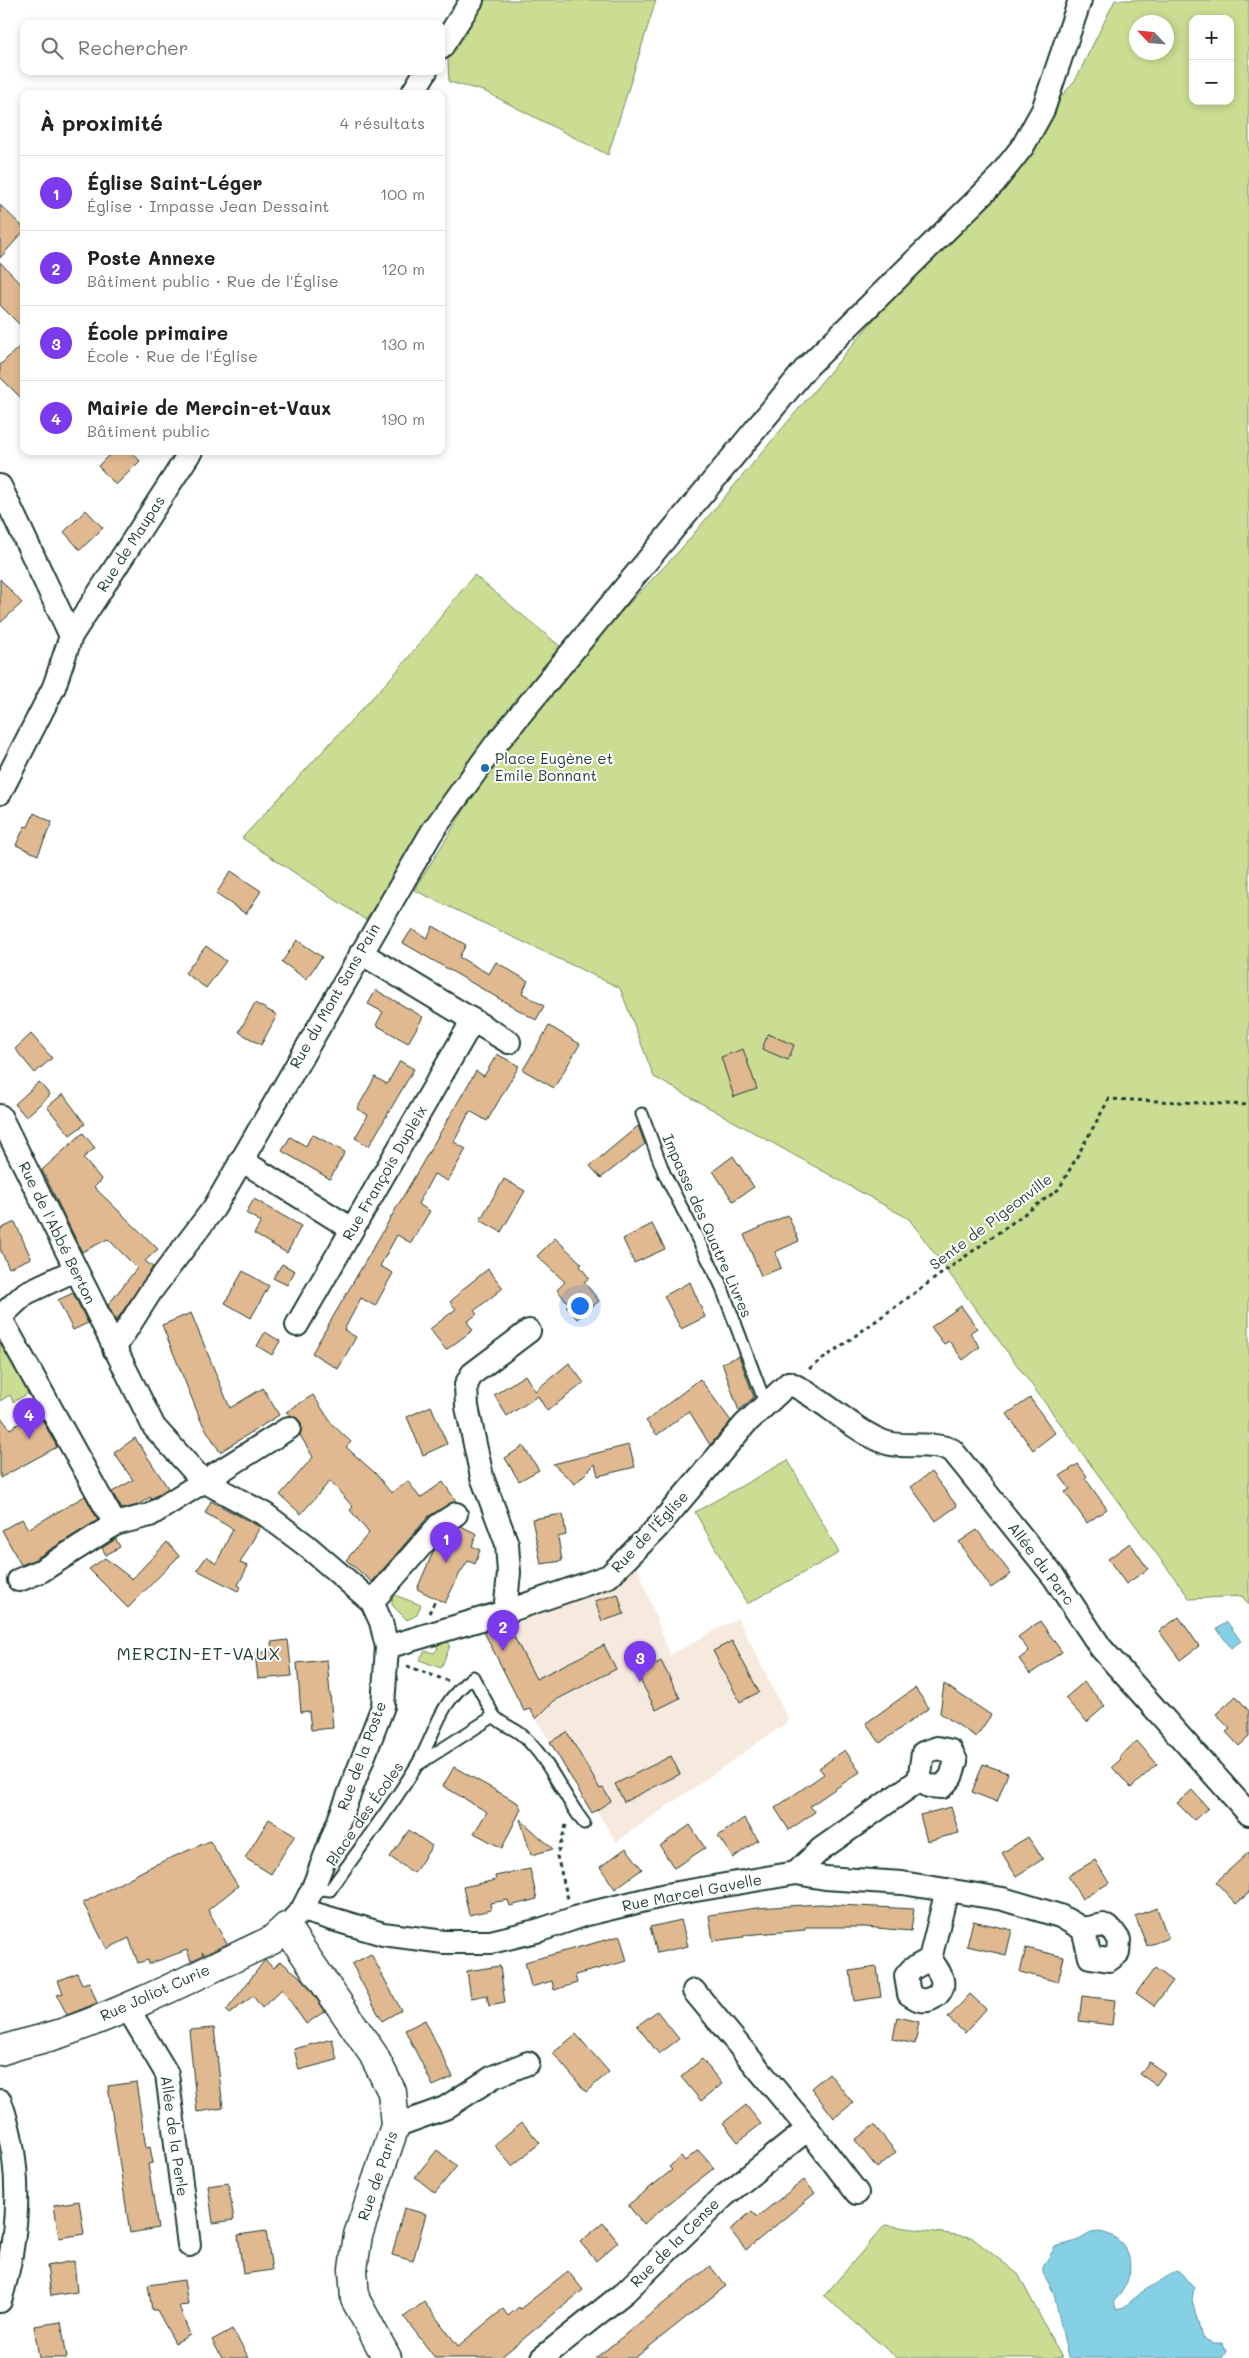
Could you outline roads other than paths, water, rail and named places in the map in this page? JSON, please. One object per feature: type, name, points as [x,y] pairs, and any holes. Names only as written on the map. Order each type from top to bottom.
[{"type":"street","points":[[445,42],[472,0]]},
{"type":"street","name":"Rue du Mont Sans Pain","points":[[114,1350],[151,1291],[214,1208],[432,832],[495,745],[807,367],[994,183],[1023,146],[1043,110],[1080,0]]},
{"type":"street","points":[[414,90],[424,75]]},
{"type":"street","name":"Rue de Maupas","points":[[0,793],[54,687],[71,636],[189,455]]},
{"type":"street","points":[[0,486],[71,636]]},
{"type":"street","points":[[361,952],[509,1042]]},
{"type":"street","name":"Rue François Dupleix","points":[[297,1325],[473,1020]]},
{"type":"street","name":"Rue de l'Abbé Berton","points":[[0,1116],[114,1350]]},
{"type":"street","points":[[241,1160],[352,1228]]},
{"type":"street","points":[[75,1270],[26,1294],[0,1317],[115,1524]]},
{"type":"street","points":[[505,1612],[509,1573],[507,1544],[482,1477],[467,1407],[466,1385],[472,1374],[529,1331]]},
{"type":"street","name":"Rue de la Poste","points":[[114,1350],[154,1427],[202,1480],[286,1530],[372,1602],[381,1622],[387,1647],[383,1706],[313,1888],[294,1919]]},
{"type":"street","name":"Rue de l'Église","points":[[387,1647],[505,1612],[609,1576],[656,1529],[746,1424],[789,1383]]},
{"type":"street","name":"Allée du Parc","points":[[789,1383],[804,1389],[868,1435],[887,1444],[938,1445],[952,1450],[1054,1576],[1101,1648],[1249,1814]]},
{"type":"street","points":[[19,1580],[41,1571],[115,1524],[150,1515],[190,1491],[202,1480],[289,1428]]},
{"type":"street","points":[[372,1602],[439,1525],[456,1514]]},
{"type":"street","points":[[796,1873],[821,1849],[919,1780]]},
{"type":"street","name":"Rue Marcel Gavelle","points":[[294,1919],[444,1942],[491,1942],[666,1895],[796,1873],[825,1878],[902,1883],[1003,1899],[1032,1906],[1060,1916],[1083,1930]]},
{"type":"street","points":[[930,1960],[947,1890]]},
{"type":"street","name":"Rue Joliot Curie","points":[[6,2044],[61,2034],[127,2008],[272,1940],[294,1919]]},
{"type":"street","name":"Rue de Paris","points":[[294,1919],[386,2079],[394,2099],[395,2126],[358,2235],[353,2268],[355,2299],[387,2358]]},
{"type":"street","points":[[694,1991],[808,2129],[857,2193]]},
{"type":"street","name":"Allée de la Perle","points":[[127,2008],[167,2074],[189,2245]]},
{"type":"street","points":[[395,2126],[445,2108],[492,2077],[528,2063]]},
{"type":"street","points":[[0,2101],[16,2168],[17,2215],[11,2264],[0,2301]]},
{"type":"street","name":"Rue de la Cense","points":[[542,2358],[626,2292],[724,2196],[808,2129]]},
{"type":"lane","name":"Impasse des Quatre Livres","points":[[642,1114],[664,1174],[720,1283],[766,1405]]},
{"type":"lane","name":"Place des Écoles","points":[[313,1888],[330,1890],[418,1764],[444,1706],[460,1687],[473,1677],[494,1716],[418,1764]]},
{"type":"lane","points":[[494,1716],[502,1724],[523,1735],[541,1758],[584,1823]]},
{"type":"water","points":[[1227,1622],[1241,1641],[1231,1648],[1217,1629]]},
{"type":"water","points":[[1100,2232],[1112,2236],[1121,2243],[1127,2251],[1130,2260],[1127,2282],[1122,2292],[1114,2301],[1116,2309],[1124,2307],[1142,2292],[1176,2271],[1183,2274],[1194,2288],[1192,2300],[1202,2338],[1213,2343],[1223,2343],[1226,2351],[1222,2358],[1068,2358],[1054,2293],[1043,2273],[1043,2267],[1055,2247],[1077,2241],[1091,2233]]},
{"type":"place","name":"Place Eugène et Emile Bonnant","points":[[485,768]]},
{"type":"place","name":"Mairie de Mercin-et-Vaux","points":[[29,1439]]},
{"type":"place","name":"Église Saint-Léger","points":[[446,1563]]},
{"type":"place","name":"Poste Annexe","points":[[503,1651]]},
{"type":"place","name":"École primaire","points":[[640,1682]]},
{"type":"district","name":"MERCIN-ET-VAUX","points":[[199,1654]]}]
